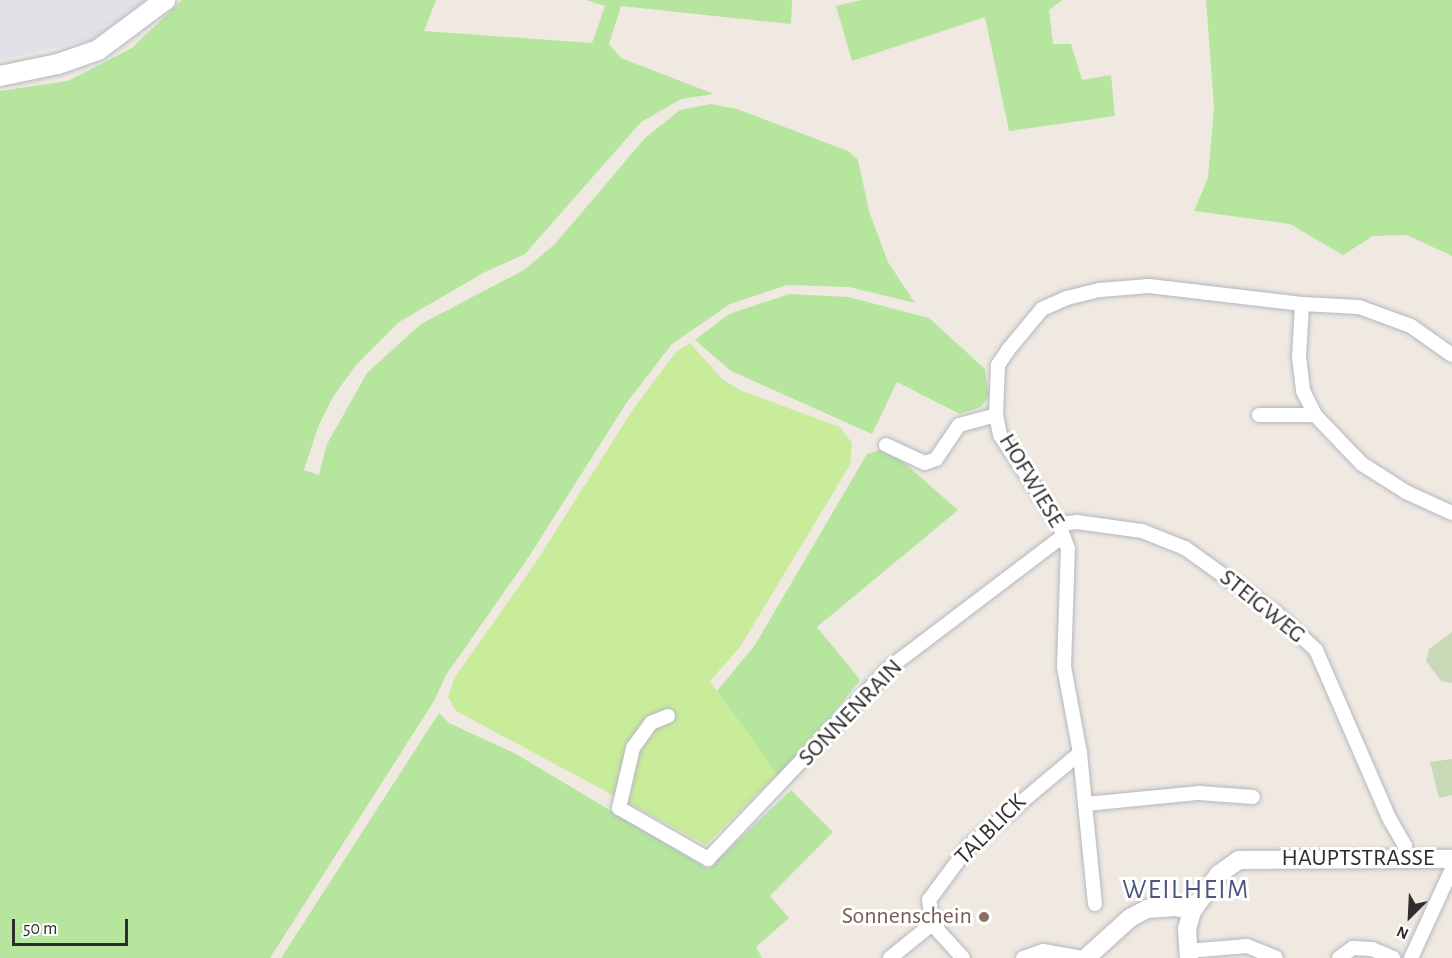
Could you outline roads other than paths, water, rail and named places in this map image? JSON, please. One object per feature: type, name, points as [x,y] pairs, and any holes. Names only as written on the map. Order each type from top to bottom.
[{"type":"main road","points":[[0,76],[58,64],[98,50],[165,0]]},
{"type":"street","name":"HOFWIESE","points":[[1095,904],[1088,864],[1086,804],[1080,753],[1064,667],[1068,549],[1061,530],[1019,470],[1000,435],[996,415],[998,365],[1024,327],[1042,309],[1067,298],[1100,290],[1149,286],[1302,304],[1359,307],[1411,326],[1452,355]]},
{"type":"street","points":[[1302,304],[1299,357],[1303,392],[1315,415],[1362,464],[1406,492],[1452,513]]},
{"type":"street","points":[[886,445],[924,463],[936,459],[959,426],[996,415]]},
{"type":"street","points":[[1259,415],[1315,415]]},
{"type":"street","name":"STEIGWEG","points":[[1061,530],[1077,522],[1142,531],[1185,548],[1277,614],[1316,650],[1389,818],[1405,846],[1406,861]]},
{"type":"street","name":"SONNENRAIN","points":[[668,716],[651,723],[633,748],[619,808],[708,859],[889,668],[1061,530]]},
{"type":"street","name":"TALBLICK","points":[[932,924],[929,900],[969,846],[1080,753]]},
{"type":"street","points":[[1086,804],[1199,794],[1253,797]]},
{"type":"street","name":"HAUPTSTRASSE","points":[[1188,955],[1192,911],[1219,874],[1239,860],[1452,859]]},
{"type":"street","points":[[1411,958],[1452,869]]},
{"type":"street","points":[[1023,958],[1043,951],[1084,958],[1130,918],[1147,909],[1176,907],[1192,911]]},
{"type":"street","points":[[890,958],[932,924],[963,958]]},
{"type":"street","points":[[1188,955],[1247,946],[1276,958]]},
{"type":"street","points":[[1339,958],[1353,948],[1372,949],[1393,958]]},
{"type":"place","name":"Sonnenschein","points":[[984,917]]},
{"type":"district","name":"WEILHEIM","points":[[1186,890]]}]
